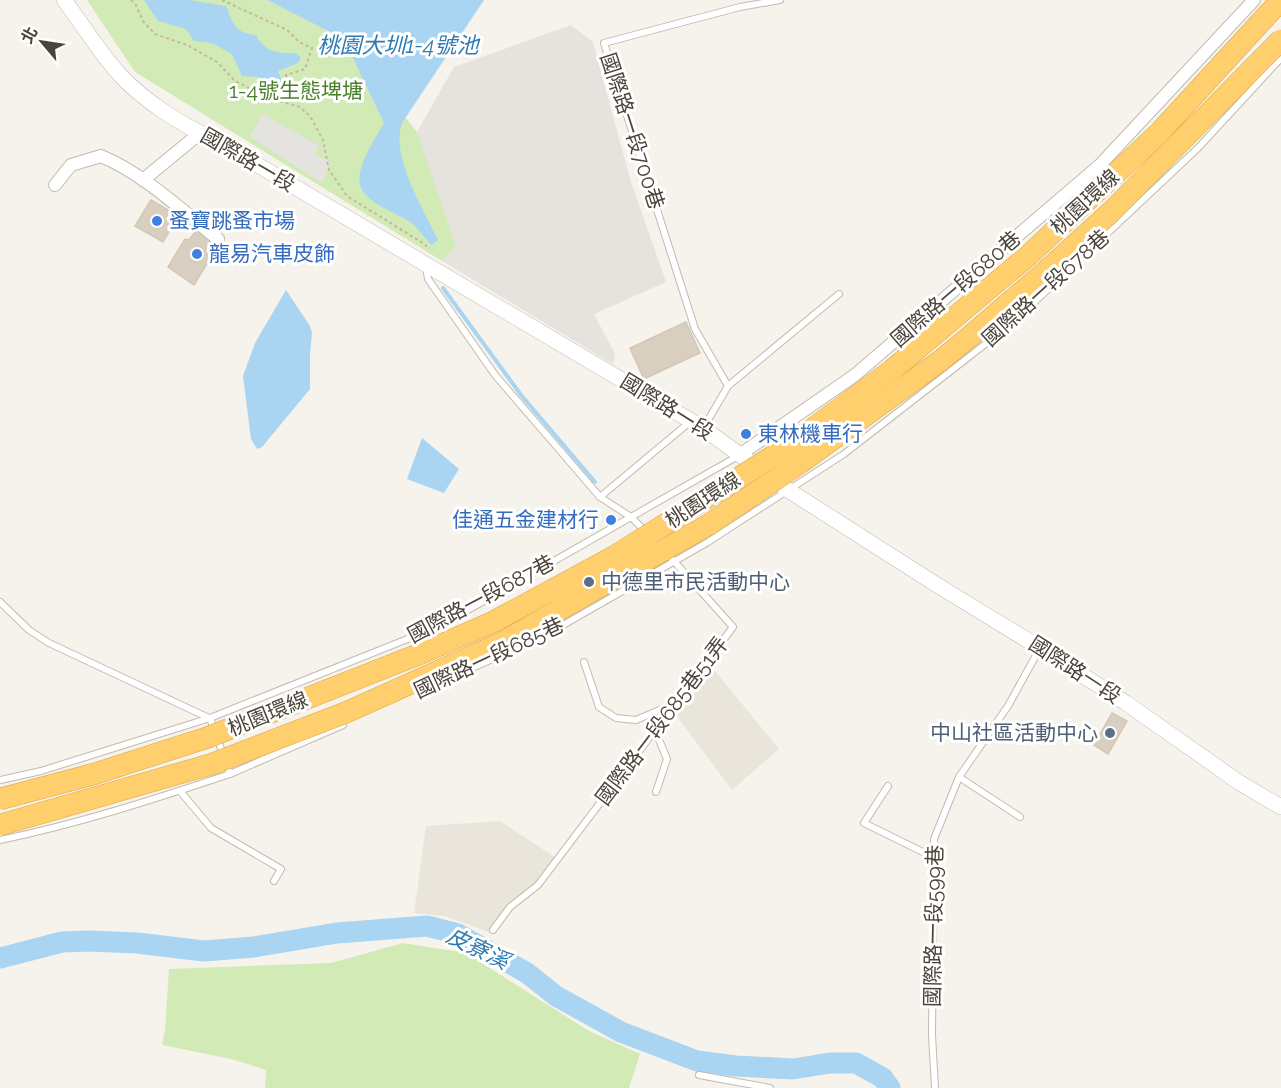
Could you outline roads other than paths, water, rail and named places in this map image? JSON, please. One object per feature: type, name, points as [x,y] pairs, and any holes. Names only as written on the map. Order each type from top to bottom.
[{"type":"highway","name":"桃園環線","points":[[0,799],[94,774],[206,738],[422,653],[492,622],[624,550],[789,446],[892,370],[1029,255],[1160,132],[1281,0]]},
{"type":"highway","name":"桃園環線","points":[[0,825],[212,764],[347,712],[503,642],[708,525],[800,463],[940,361],[976,331],[1111,212],[1281,40]]},
{"type":"street","name":"國際路一段","points":[[64,0],[105,58],[136,91],[160,108],[697,424],[788,490],[1126,703],[1240,783],[1281,807]]},
{"type":"street","name":"國際路一段680巷","points":[[741,454],[855,375],[1100,165],[1254,0]]},
{"type":"street","points":[[143,180],[200,133]]},
{"type":"street","points":[[55,185],[71,165],[101,156],[116,162],[143,180],[218,239]]},
{"type":"lane","name":"國際路一段700巷","points":[[728,386],[695,328],[604,44],[740,8],[780,0]]},
{"type":"lane","name":"國際路一段678巷","points":[[788,490],[844,454],[1011,324],[1198,148],[1281,58]]},
{"type":"lane","points":[[425,263],[428,279],[495,375],[600,497],[631,517],[652,539]]},
{"type":"lane","points":[[600,497],[697,424],[728,386],[839,294]]},
{"type":"lane","name":"國際路一段687巷","points":[[0,780],[41,771],[210,718],[440,626],[741,454]]},
{"type":"lane","name":"國際路一段685巷","points":[[414,693],[544,636],[674,561],[788,490]]},
{"type":"lane","name":"國際路一段685巷51弄","points":[[493,930],[510,907],[538,885],[733,627],[660,547]]},
{"type":"lane","points":[[0,602],[29,630],[49,643],[210,718],[230,774]]},
{"type":"lane","name":"國際路一段599巷","points":[[936,1088],[932,1035],[934,839],[959,777],[1008,706],[1040,648]]},
{"type":"lane","points":[[584,662],[599,707],[616,718],[636,720],[676,702]]},
{"type":"lane","points":[[0,840],[180,791],[230,774],[349,722]]},
{"type":"lane","points":[[655,730],[667,759],[656,792]]},
{"type":"lane","points":[[959,777],[1020,817]]},
{"type":"lane","points":[[888,786],[864,823],[933,857]]},
{"type":"lane","points":[[180,791],[211,828],[281,868],[274,881]]},
{"type":"lane","points":[[699,1075],[770,1088]]},
{"type":"water","points":[[144,0],[189,0],[226,6],[233,23],[239,30],[256,35],[263,45],[273,51],[296,53],[301,58],[298,63],[278,71],[284,87],[279,90],[259,77],[242,76],[232,54],[212,43],[194,41],[186,29],[158,21]]},
{"type":"water","name":"桃園大圳1-4號池","points":[[267,0],[484,0],[402,123],[400,136],[404,167],[438,240],[431,245],[413,224],[378,204],[363,191],[360,173],[364,160],[384,123],[344,39]]},
{"type":"water","points":[[286,290],[310,326],[312,333],[310,389],[262,447],[257,449],[251,439],[243,376],[255,343]]},
{"type":"water","points":[[422,438],[459,469],[444,493],[407,479]]},
{"type":"waterway","points":[[443,288],[521,395],[595,482]]},
{"type":"waterway","name":"皮寮溪","points":[[0,958],[62,942],[137,943],[204,951],[254,947],[337,933],[427,926],[458,934],[527,973],[556,996],[621,1032],[697,1061],[793,1069],[830,1063],[856,1063],[883,1078],[890,1088]]},
{"type":"place","name":"蚤寶跳蚤市場","points":[[157,221]]},
{"type":"place","name":"龍易汽車皮飾","points":[[197,254]]},
{"type":"place","name":"東林機車行","points":[[746,434]]},
{"type":"place","name":"佳通五金建材行","points":[[611,520]]},
{"type":"place","name":"中德里市民活動中心","points":[[589,582]]},
{"type":"place","name":"中山社區活動中心","points":[[1110,733]]},
{"type":"park label","name":"1-4號生態埤塘","points":[[296,91]]}]
